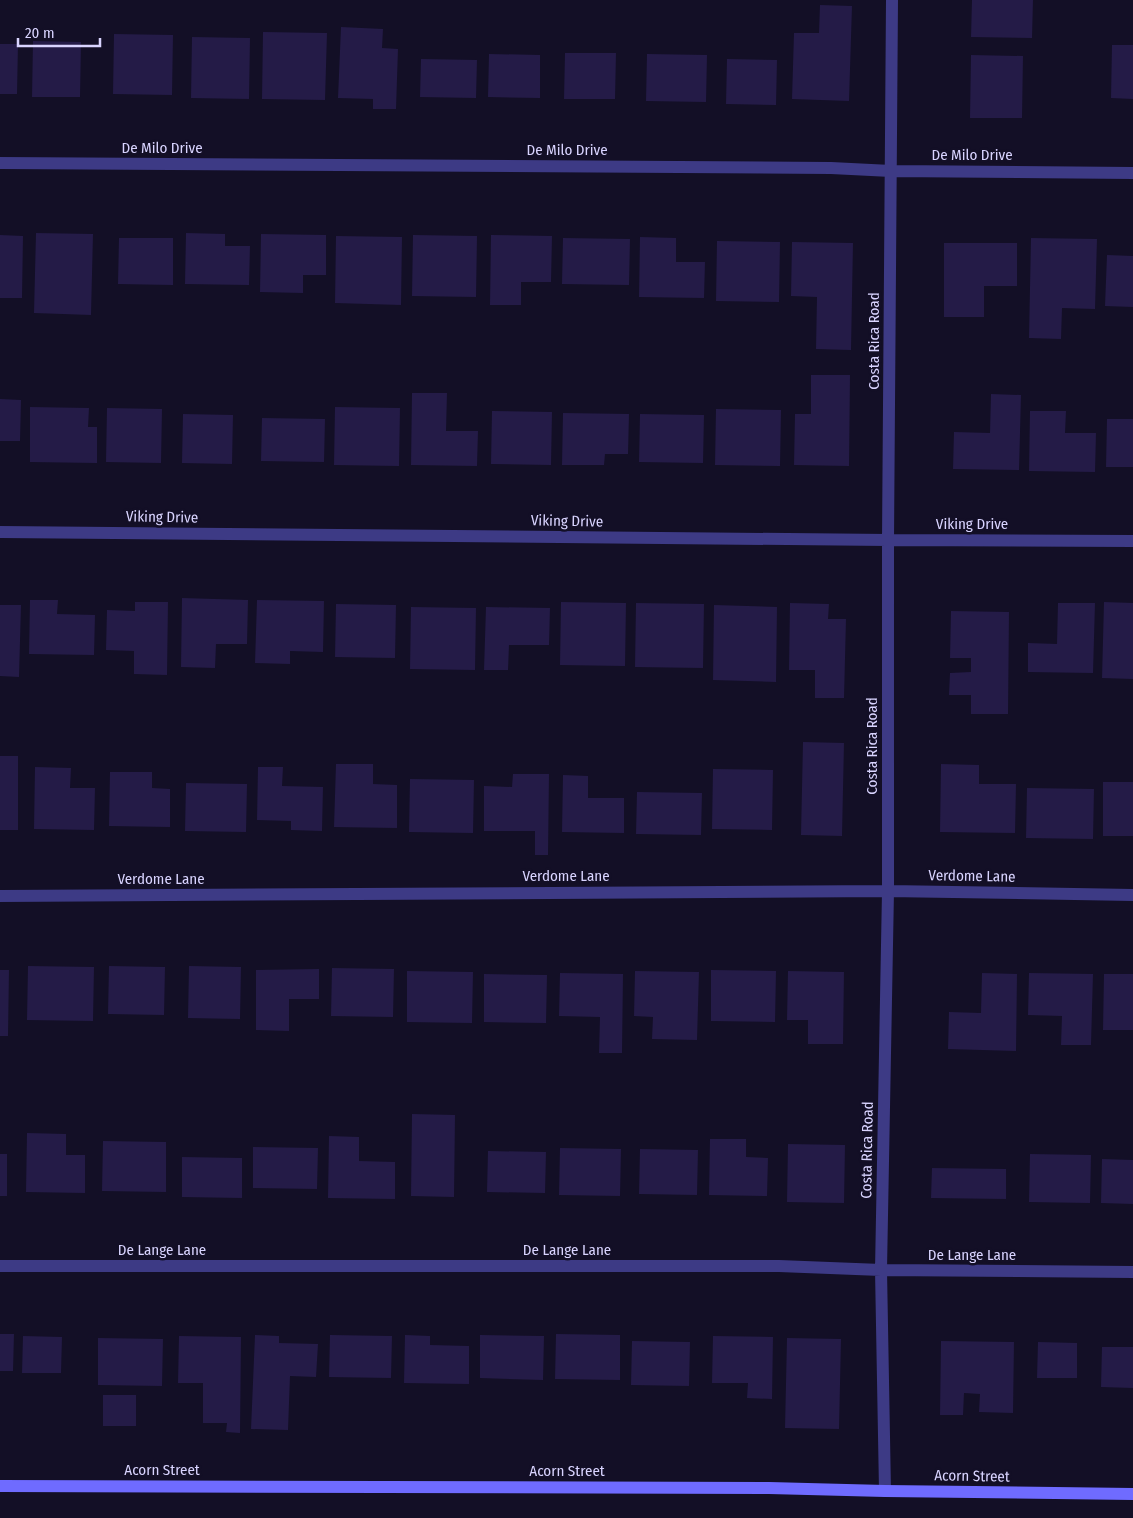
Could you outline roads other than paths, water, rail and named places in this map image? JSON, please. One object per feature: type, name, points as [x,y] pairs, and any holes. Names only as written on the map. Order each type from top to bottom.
[{"type":"street","name":"Costa Rica Road","points":[[885,1491],[881,1270],[888,891],[888,540],[892,0]]},
{"type":"street","name":"De Milo Drive","points":[[0,164],[831,168],[891,171],[1133,173]]},
{"type":"street","name":"Viking Drive","points":[[0,532],[1133,541]]},
{"type":"street","name":"Verdome Lane","points":[[0,896],[888,891],[1133,895]]},
{"type":"street","name":"De Lange Lane","points":[[0,1266],[779,1266],[881,1270],[1133,1272]]},
{"type":"street","name":"Acorn Street","points":[[0,1486],[769,1488],[1133,1494]]}]
